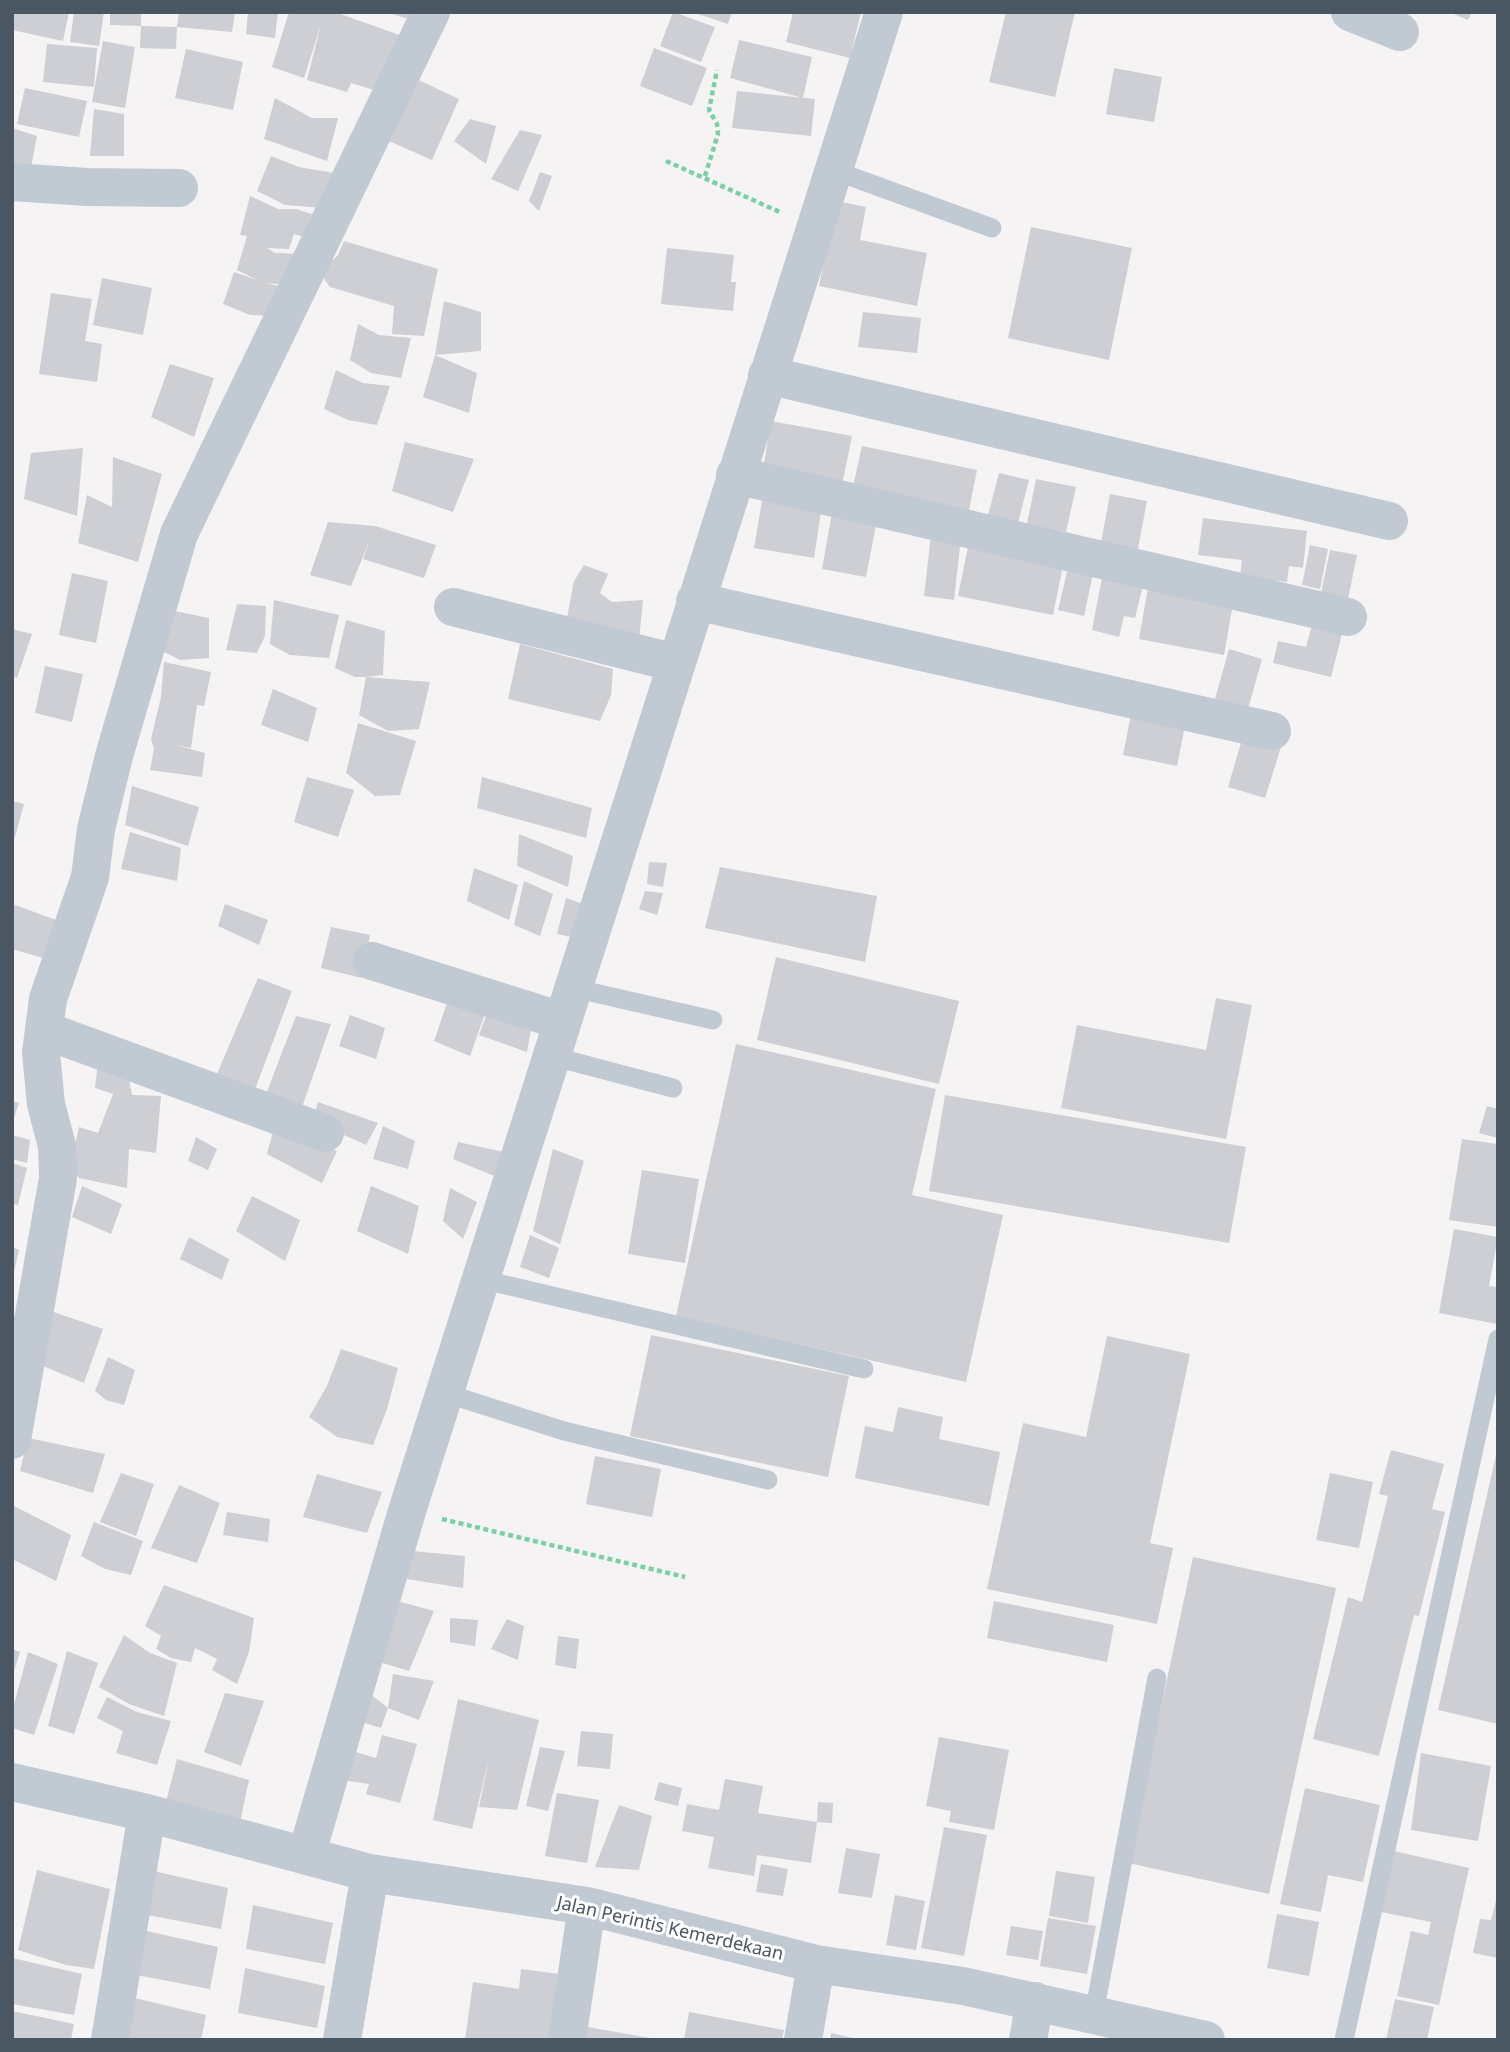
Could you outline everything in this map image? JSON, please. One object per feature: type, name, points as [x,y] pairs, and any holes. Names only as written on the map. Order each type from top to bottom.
[{"type":"street","points":[[12,1440],[58,1178],[57,1146],[29,1100],[41,1052],[48,999],[90,877],[96,829],[114,756],[179,534],[431,12]]},
{"type":"street","points":[[306,1856],[407,1511],[884,12]]},
{"type":"street","points":[[1350,12],[1400,32]]},
{"type":"street","points":[[12,182],[87,187],[180,188]]},
{"type":"street","points":[[767,375],[1389,521]]},
{"type":"street","points":[[735,475],[1348,617]]},
{"type":"street","points":[[695,601],[1272,731]]},
{"type":"street","points":[[453,607],[676,663]]},
{"type":"street","points":[[372,961],[562,1022]]},
{"type":"street","points":[[44,1030],[326,1133]]},
{"type":"street","name":"Jalan Perintis Kemerdekaan","points":[[12,1782],[147,1813],[370,1873],[587,1906],[816,1964],[963,1986],[1206,2040]]},
{"type":"street","points":[[110,2040],[147,1813]]},
{"type":"street","points":[[342,2040],[370,1873]]},
{"type":"street","points":[[567,2040],[587,1906]]},
{"type":"street","points":[[803,2040],[816,1964]]},
{"type":"street","points":[[1028,2040],[1035,2001]]},
{"type":"lane","points":[[833,170],[992,228]]},
{"type":"lane","points":[[562,1022],[713,1020]]},
{"type":"lane","points":[[562,1022],[673,1087]]},
{"type":"lane","points":[[480,1279],[864,1369]]},
{"type":"lane","points":[[1344,2040],[1498,1339]]},
{"type":"lane","points":[[444,1393],[564,1431],[768,1480]]},
{"type":"lane","points":[[1094,2014],[1157,1678]]},
{"type":"path","points":[[705,176],[718,134],[717,124],[709,110],[717,70]]},
{"type":"path","points":[[666,161],[705,176],[814,229]]},
{"type":"path","points":[[407,1511],[685,1577]]},
{"type":"building","points":[[12,12],[69,12],[63,41],[12,30]]},
{"type":"building","points":[[74,12],[104,12],[99,46],[70,42]]},
{"type":"building","points":[[110,12],[141,12],[141,26],[110,25]]},
{"type":"building","points":[[179,12],[235,12],[232,32],[177,27]]},
{"type":"building","points":[[248,12],[278,12],[275,38],[246,34]]},
{"type":"building","points":[[289,12],[335,12],[402,36],[387,94],[351,83],[347,92],[307,80],[321,24],[304,78],[272,67]]},
{"type":"building","points":[[386,12],[424,12],[421,23]]},
{"type":"building","points":[[673,12],[715,27],[701,62],[660,46]]},
{"type":"building","points":[[692,12],[732,12],[728,24]]},
{"type":"building","points":[[793,12],[861,12],[850,58],[786,42]]},
{"type":"building","points":[[1006,12],[1075,12],[1055,97],[989,82]]},
{"type":"building","points":[[1449,12],[1472,12],[1468,20]]},
{"type":"building","points":[[141,26],[177,27],[176,49],[140,48]]},
{"type":"building","points":[[739,40],[812,57],[803,98],[730,78]]},
{"type":"building","points":[[103,41],[135,47],[125,108],[92,102]]},
{"type":"building","points":[[47,44],[97,48],[94,87],[43,82]]},
{"type":"building","points":[[654,48],[707,68],[692,106],[640,86]]},
{"type":"building","points":[[186,49],[243,62],[233,110],[175,98]]},
{"type":"building","points":[[1114,68],[1162,77],[1154,122],[1106,114]]},
{"type":"building","points":[[410,76],[459,99],[432,160],[382,138]]},
{"type":"building","points":[[25,88],[87,101],[79,137],[17,124]]},
{"type":"building","points":[[737,91],[815,99],[811,136],[732,128]]},
{"type":"building","points":[[275,98],[312,118],[338,118],[327,161],[264,139]]},
{"type":"building","points":[[94,109],[124,114],[124,156],[90,156]]},
{"type":"building","points":[[470,119],[496,126],[486,164],[454,141]]},
{"type":"building","points":[[12,128],[37,136],[30,173],[12,169]]},
{"type":"building","points":[[520,130],[542,135],[518,191],[491,179]]},
{"type":"building","points":[[271,156],[299,167],[334,173],[324,208],[285,205],[257,191]]},
{"type":"building","points":[[540,172],[552,176],[539,211],[529,201]]},
{"type":"building","points":[[250,196],[278,209],[296,209],[312,214],[303,237],[294,234],[289,249],[267,248],[275,253],[298,254],[290,285],[265,283],[289,288],[283,316],[250,315],[223,304],[234,272],[257,280],[237,270],[247,236],[240,235]]},
{"type":"building","points":[[836,201],[866,207],[860,240],[927,253],[917,306],[819,286]]},
{"type":"building","points":[[1031,227],[1132,248],[1109,360],[1008,338]]},
{"type":"building","points":[[344,241],[438,269],[424,336],[392,334],[394,306],[330,287],[323,277],[326,256],[333,260]]},
{"type":"building","points":[[667,248],[734,255],[731,282],[736,282],[733,311],[661,304]]},
{"type":"building","points":[[102,278],[152,288],[143,335],[93,325]]},
{"type":"building","points":[[51,293],[92,299],[85,341],[102,344],[97,382],[39,374]]},
{"type":"building","points":[[444,301],[481,312],[481,351],[435,355]]},
{"type":"building","points":[[863,312],[921,318],[917,353],[858,347]]},
{"type":"building","points":[[358,324],[379,335],[411,338],[401,378],[371,373],[350,360]]},
{"type":"building","points":[[435,355],[477,373],[469,413],[423,397]]},
{"type":"building","points":[[170,364],[214,378],[194,437],[151,417]]},
{"type":"building","points":[[336,370],[363,383],[390,386],[377,425],[348,420],[324,409]]},
{"type":"building","points":[[771,421],[852,436],[842,485],[763,470]]},
{"type":"building","points":[[405,442],[474,459],[453,512],[392,491]]},
{"type":"building","points":[[862,446],[977,470],[968,515],[852,491]]},
{"type":"building","points":[[83,448],[77,516],[24,499],[31,453]]},
{"type":"building","points":[[113,457],[162,474],[138,562],[78,543],[87,495],[112,507]]},
{"type":"building","points":[[999,473],[1029,480],[1017,527],[987,519]]},
{"type":"building","points":[[1036,479],[1076,487],[1066,532],[1027,524]]},
{"type":"building","points":[[1110,494],[1147,501],[1137,554],[1100,548]]},
{"type":"building","points":[[763,495],[822,505],[814,558],[754,548]]},
{"type":"building","points":[[833,507],[878,515],[866,577],[822,569]]},
{"type":"building","points":[[1203,518],[1307,531],[1303,568],[1289,566],[1287,582],[1240,576],[1242,560],[1198,555]]},
{"type":"building","points":[[328,522],[375,526],[436,545],[424,578],[363,559],[370,539],[351,586],[310,575]]},
{"type":"building","points":[[931,535],[961,538],[954,600],[924,596]]},
{"type":"building","points":[[969,542],[1064,561],[1053,615],[958,596]]},
{"type":"building","points":[[1310,545],[1328,549],[1320,589],[1302,585]]},
{"type":"building","points":[[1330,550],[1357,555],[1346,609],[1319,603]]},
{"type":"building","points":[[1070,559],[1095,564],[1084,616],[1058,610]]},
{"type":"building","points":[[584,565],[608,574],[600,593],[612,602],[643,600],[639,640],[566,623],[574,581]]},
{"type":"building","points":[[1103,572],[1144,581],[1135,618],[1124,616],[1119,637],[1092,630]]},
{"type":"building","points":[[72,573],[108,581],[96,643],[59,635]]},
{"type":"building","points":[[1149,582],[1234,598],[1224,655],[1139,639]]},
{"type":"building","points":[[274,600],[339,615],[329,658],[290,655],[270,644]]},
{"type":"building","points":[[237,604],[266,606],[265,636],[257,653],[226,650]]},
{"type":"building","points":[[164,609],[209,618],[209,658],[180,660],[160,650]]},
{"type":"building","points":[[1314,618],[1344,626],[1331,677],[1273,663],[1278,641],[1306,647]]},
{"type":"building","points":[[346,620],[385,631],[383,675],[355,677],[335,668]]},
{"type":"building","points":[[12,629],[32,634],[17,678],[12,676]]},
{"type":"building","points":[[520,644],[613,669],[611,695],[600,721],[508,699]]},
{"type":"building","points":[[1229,649],[1262,659],[1246,716],[1213,706]]},
{"type":"building","points":[[164,662],[211,672],[204,706],[197,705],[191,748],[176,745],[205,753],[202,777],[150,770],[154,749],[151,739],[161,697]]},
{"type":"building","points":[[45,666],[83,674],[72,722],[35,713]]},
{"type":"building","points":[[366,677],[430,682],[419,729],[388,731],[359,715]]},
{"type":"building","points":[[273,689],[317,708],[308,742],[261,725]]},
{"type":"building","points":[[1132,709],[1186,721],[1177,766],[1123,755]]},
{"type":"building","points":[[358,723],[416,741],[400,795],[375,796],[346,773]]},
{"type":"building","points":[[1243,736],[1281,747],[1265,798],[1228,787]]},
{"type":"building","points":[[307,777],[354,790],[338,837],[294,822]]},
{"type":"building","points":[[482,777],[592,808],[586,838],[477,808]]},
{"type":"building","points":[[132,786],[199,807],[188,846],[125,825]]},
{"type":"building","points":[[12,801],[24,804],[13,844],[12,844]]},
{"type":"building","points":[[130,832],[181,848],[177,881],[121,869]]},
{"type":"building","points":[[519,834],[573,856],[568,887],[517,866]]},
{"type":"building","points":[[649,862],[667,863],[663,887],[647,884]]},
{"type":"building","points":[[720,867],[877,896],[865,962],[705,928]]},
{"type":"building","points":[[474,868],[518,885],[509,920],[467,901]]},
{"type":"building","points":[[524,881],[553,894],[540,936],[514,925]]},
{"type":"building","points":[[645,891],[663,893],[657,915],[639,909]]},
{"type":"building","points":[[566,898],[594,908],[585,940],[557,934]]},
{"type":"building","points":[[12,904],[62,922],[53,961],[12,949]]},
{"type":"building","points":[[225,904],[268,920],[259,945],[218,926]]},
{"type":"building","points":[[331,927],[370,935],[362,978],[321,968]]},
{"type":"building","points":[[776,957],[959,1001],[939,1084],[757,1040]]},
{"type":"building","points":[[258,978],[292,991],[254,1092],[216,1076]]},
{"type":"building","points":[[449,997],[487,1008],[470,1056],[434,1041]]},
{"type":"building","points":[[1216,998],[1252,1005],[1226,1139],[1061,1108],[1077,1025],[1206,1050]]},
{"type":"building","points":[[487,1013],[531,1030],[527,1052],[479,1035]]},
{"type":"building","points":[[350,1015],[385,1028],[376,1059],[339,1046]]},
{"type":"building","points":[[296,1016],[331,1024],[300,1113],[266,1094]]},
{"type":"building","points":[[736,1044],[936,1089],[912,1195],[1003,1215],[966,1382],[676,1316]]},
{"type":"building","points":[[98,1061],[128,1075],[132,1095],[161,1096],[156,1153],[129,1149],[127,1188],[79,1178],[70,1165],[79,1127],[98,1133],[113,1094],[95,1088]]},
{"type":"building","points":[[945,1095],[1246,1147],[1229,1243],[929,1191]]},
{"type":"building","points":[[12,1101],[19,1103],[13,1121],[12,1120]]},
{"type":"building","points":[[318,1102],[378,1123],[366,1145],[313,1121]]},
{"type":"building","points":[[1487,1106],[1498,1109],[1498,1138],[1479,1133]]},
{"type":"building","points":[[275,1124],[337,1151],[322,1183],[267,1154]]},
{"type":"building","points":[[383,1126],[415,1141],[408,1169],[373,1159]]},
{"type":"building","points":[[12,1135],[30,1140],[27,1163],[12,1159]]},
{"type":"building","points":[[196,1137],[217,1149],[208,1170],[188,1161]]},
{"type":"building","points":[[1462,1139],[1498,1144],[1498,1227],[1449,1220]]},
{"type":"building","points":[[458,1142],[513,1154],[504,1180],[453,1159]]},
{"type":"building","points":[[553,1149],[584,1161],[560,1244],[533,1231]]},
{"type":"building","points":[[12,1163],[27,1168],[18,1205],[12,1204]]},
{"type":"building","points":[[642,1170],[699,1179],[685,1263],[628,1254]]},
{"type":"building","points":[[82,1186],[122,1204],[111,1234],[72,1217]]},
{"type":"building","points":[[371,1186],[419,1206],[408,1254],[357,1231]]},
{"type":"building","points":[[450,1188],[477,1202],[463,1239],[443,1221]]},
{"type":"building","points":[[252,1196],[300,1220],[285,1261],[236,1231]]},
{"type":"building","points":[[1454,1229],[1498,1237],[1489,1286],[1498,1287],[1497,1324],[1439,1313]]},
{"type":"building","points":[[530,1235],[559,1248],[549,1278],[520,1267]]},
{"type":"building","points":[[189,1237],[229,1259],[222,1280],[180,1259]]},
{"type":"building","points":[[12,1247],[19,1250],[13,1276],[12,1276]]},
{"type":"building","points":[[48,1310],[103,1329],[84,1383],[31,1361]]},
{"type":"building","points":[[651,1335],[849,1376],[828,1477],[630,1436]]},
{"type":"building","points":[[1107,1336],[1190,1354],[1150,1543],[1173,1548],[1157,1624],[987,1589],[1023,1423],[1086,1437]]},
{"type":"building","points":[[341,1349],[398,1368],[387,1409],[373,1445],[337,1437],[309,1417],[327,1386]]},
{"type":"building","points":[[108,1357],[135,1370],[124,1405],[106,1400],[95,1391]]},
{"type":"building","points":[[898,1407],[943,1417],[939,1439],[1000,1452],[989,1506],[855,1478],[865,1426],[893,1432]]},
{"type":"building","points":[[28,1438],[105,1454],[93,1493],[20,1471]]},
{"type":"building","points":[[1391,1450],[1444,1464],[1432,1509],[1445,1512],[1419,1616],[1414,1615],[1379,1756],[1313,1739],[1348,1597],[1362,1602],[1388,1496],[1379,1494]]},
{"type":"building","points":[[1498,1451],[1498,1724],[1438,1710]]},
{"type":"building","points":[[595,1456],[661,1469],[652,1517],[586,1504]]},
{"type":"building","points":[[121,1473],[154,1484],[136,1536],[100,1522]]},
{"type":"building","points":[[1330,1473],[1373,1482],[1359,1548],[1316,1540]]},
{"type":"building","points":[[317,1474],[382,1492],[367,1533],[303,1517]]},
{"type":"building","points":[[179,1485],[220,1503],[197,1563],[151,1548]]},
{"type":"building","points":[[12,1505],[71,1535],[56,1581],[12,1559]]},
{"type":"building","points":[[227,1512],[270,1519],[268,1542],[223,1535]]},
{"type":"building","points":[[94,1522],[143,1541],[131,1575],[105,1569],[81,1556]]},
{"type":"building","points":[[412,1551],[465,1556],[463,1588],[401,1578]]},
{"type":"building","points":[[1193,1557],[1336,1588],[1269,1894],[1128,1863]]},
{"type":"building","points":[[164,1585],[254,1618],[249,1652],[237,1684],[212,1670],[217,1659],[195,1648],[191,1662],[171,1658],[156,1649],[161,1636],[145,1626]]},
{"type":"building","points":[[390,1599],[434,1611],[409,1671],[369,1659]]},
{"type":"building","points":[[994,1601],[1114,1625],[1107,1662],[987,1638]]},
{"type":"building","points":[[450,1618],[478,1620],[475,1646],[450,1642]]},
{"type":"building","points":[[507,1619],[524,1626],[518,1660],[491,1649]]},
{"type":"building","points":[[124,1635],[150,1653],[177,1663],[164,1716],[129,1704],[99,1687]]},
{"type":"building","points":[[558,1636],[579,1639],[576,1669],[555,1665]]},
{"type":"building","points":[[12,1649],[20,1652],[13,1674],[12,1674]]},
{"type":"building","points":[[67,1651],[98,1663],[74,1734],[48,1726]]},
{"type":"building","points":[[28,1652],[58,1664],[34,1735],[12,1728],[12,1712]]},
{"type":"building","points":[[393,1674],[434,1681],[419,1720],[388,1708]]},
{"type":"building","points":[[364,1689],[388,1708],[381,1728],[355,1720]]},
{"type":"building","points":[[225,1693],[264,1701],[241,1766],[204,1752]]},
{"type":"building","points":[[107,1697],[137,1712],[171,1721],[157,1765],[116,1753],[123,1731],[97,1718]]},
{"type":"building","points":[[458,1699],[539,1720],[517,1810],[479,1807],[489,1759],[472,1829],[433,1820]]},
{"type":"building","points":[[581,1731],[613,1734],[610,1769],[577,1766]]},
{"type":"building","points":[[382,1735],[417,1744],[400,1803],[366,1794],[369,1784],[334,1779],[342,1748],[376,1758]]},
{"type":"building","points":[[939,1737],[1009,1750],[994,1830],[949,1822],[951,1811],[926,1806]]},
{"type":"building","points":[[540,1747],[565,1751],[548,1811],[526,1806]]},
{"type":"building","points":[[1421,1753],[1491,1766],[1478,1841],[1411,1830]]},
{"type":"building","points":[[177,1759],[249,1780],[239,1827],[166,1802]]},
{"type":"building","points":[[725,1779],[763,1786],[758,1813],[817,1822],[811,1863],[757,1855],[754,1876],[708,1868],[714,1837],[682,1831],[687,1804],[719,1810]]},
{"type":"building","points":[[659,1782],[682,1788],[678,1806],[654,1800]]},
{"type":"building","points":[[1305,1788],[1380,1805],[1363,1882],[1328,1875],[1321,1912],[1280,1904]]},
{"type":"building","points":[[557,1793],[599,1800],[587,1863],[545,1856]]},
{"type":"building","points":[[818,1802],[833,1803],[832,1823],[817,1822]]},
{"type":"building","points":[[619,1805],[652,1816],[639,1870],[595,1867]]},
{"type":"building","points":[[944,1827],[987,1835],[964,1956],[921,1948]]},
{"type":"building","points":[[846,1848],[880,1854],[872,1898],[838,1893]]},
{"type":"building","points":[[1394,1851],[1469,1868],[1439,2005],[1397,1996],[1411,1931],[1428,1935],[1431,1922],[1381,1912]]},
{"type":"building","points":[[761,1864],[788,1869],[783,1896],[756,1892]]},
{"type":"building","points":[[37,1870],[110,1889],[94,1969],[66,1965],[18,1950]]},
{"type":"building","points":[[149,1870],[228,1888],[221,1929],[142,1914]]},
{"type":"building","points":[[1056,1871],[1095,1877],[1088,1923],[1049,1916]]},
{"type":"building","points":[[1498,1893],[1498,1958],[1473,1953],[1480,1919],[1491,1920]]},
{"type":"building","points":[[895,1895],[925,1901],[916,1950],[886,1945]]},
{"type":"building","points":[[253,1905],[333,1923],[325,1964],[246,1949]]},
{"type":"building","points":[[1277,1914],[1319,1922],[1309,1976],[1267,1968]]},
{"type":"building","points":[[1048,1918],[1096,1926],[1087,1974],[1040,1966]]},
{"type":"building","points":[[1011,1926],[1043,1931],[1038,1960],[1006,1955]]},
{"type":"building","points":[[138,1929],[218,1947],[210,1989],[131,1974]]},
{"type":"building","points":[[12,1958],[82,1974],[74,2015],[12,2004]]},
{"type":"building","points":[[245,1968],[325,1986],[317,2028],[238,2013]]},
{"type":"building","points":[[521,1969],[567,1975],[558,2040],[465,2040],[473,1982],[519,1989]]},
{"type":"building","points":[[126,1996],[206,2015],[201,2040],[119,2040]]},
{"type":"building","points":[[1395,1999],[1434,2007],[1427,2040],[1386,2040]]},
{"type":"building","points":[[12,2011],[74,2024],[71,2040],[12,2040]]},
{"type":"building","points":[[689,2012],[784,2030],[782,2040],[684,2040]]},
{"type":"building","points":[[582,2026],[650,2038],[650,2040],[580,2040]]},
{"type":"building","points":[[831,2033],[857,2039],[857,2040],[830,2040]]}]
